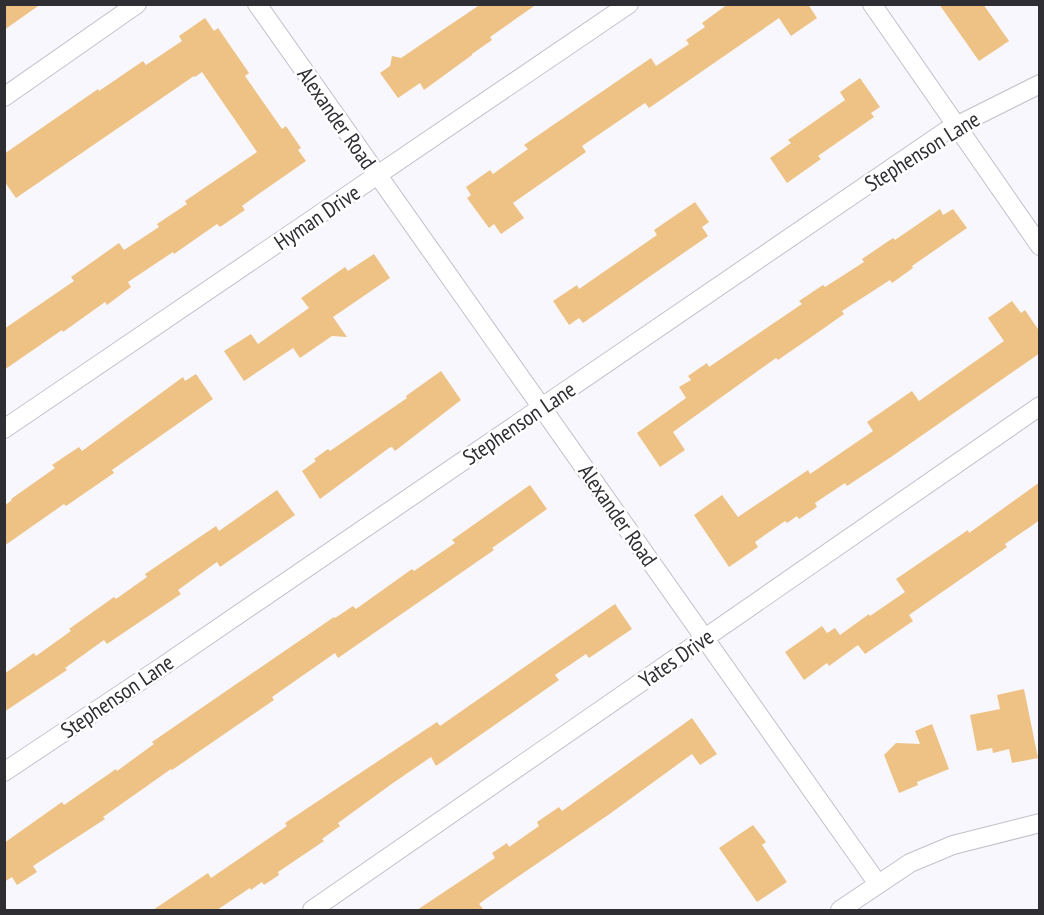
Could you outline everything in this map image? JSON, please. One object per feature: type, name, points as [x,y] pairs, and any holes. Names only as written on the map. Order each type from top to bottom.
[{"type":"street","points":[[4,97],[137,4]]},
{"type":"street","name":"Alexander Road","points":[[257,4],[878,884]]},
{"type":"street","name":"Hyman Drive","points":[[4,429],[629,4]]},
{"type":"street","points":[[872,4],[1040,246]]},
{"type":"street","name":"Stephenson Lane","points":[[4,772],[956,126],[1040,84]]},
{"type":"street","name":"Yates Drive","points":[[312,910],[1040,406]]},
{"type":"street","points":[[840,910],[910,863],[953,844],[1040,823]]},
{"type":"building","points":[[4,4],[41,4],[4,30]]},
{"type":"building","points":[[481,4],[537,4],[490,37],[492,40],[424,90],[420,83],[398,98],[380,73],[390,66],[392,56],[401,58]]},
{"type":"building","points":[[728,4],[808,4],[817,18],[791,36],[779,18],[649,108],[645,103],[582,146],[586,152],[513,203],[524,218],[501,234],[494,224],[489,228],[467,198],[471,195],[466,187],[490,170],[493,174],[528,149],[524,145],[651,58],[656,66],[689,44],[686,40],[705,27],[702,23]]},
{"type":"building","points":[[939,4],[983,4],[1009,41],[979,61]]},
{"type":"building","points":[[205,18],[214,31],[218,28],[249,73],[245,76],[282,129],[286,126],[301,148],[298,150],[306,161],[242,206],[245,210],[220,227],[217,224],[174,254],[173,252],[128,282],[131,287],[107,305],[105,302],[4,370],[4,329],[74,281],[71,277],[119,243],[124,250],[159,227],[157,224],[187,204],[185,201],[257,152],[202,72],[16,198],[4,181],[4,154],[98,89],[99,91],[143,61],[146,65],[182,41],[179,36]]},
{"type":"building","points":[[860,78],[880,107],[871,113],[874,117],[818,156],[821,159],[787,183],[770,158],[791,143],[788,140],[845,100],[840,92]]},
{"type":"building","points":[[695,202],[709,222],[702,227],[708,236],[583,323],[579,318],[569,325],[553,301],[577,285],[579,289],[657,235],[654,230]]},
{"type":"building","points":[[940,209],[943,215],[953,209],[967,228],[912,266],[913,268],[892,283],[890,280],[842,311],[844,314],[778,360],[776,358],[673,432],[685,450],[660,467],[637,433],[686,398],[679,387],[691,380],[688,376],[707,363],[709,367],[802,304],[799,301],[864,262],[862,259],[893,238],[895,240]]},
{"type":"building","points":[[374,254],[390,278],[333,317],[347,337],[332,336],[300,358],[293,348],[244,381],[224,351],[251,334],[258,344],[309,308],[301,298],[345,267],[348,271]]},
{"type":"building","points":[[1012,301],[1021,313],[1025,310],[1040,332],[1040,353],[891,457],[847,486],[845,483],[815,503],[817,507],[799,519],[797,516],[787,523],[785,521],[755,542],[758,547],[729,567],[694,515],[722,495],[738,517],[808,470],[810,474],[873,431],[867,422],[912,391],[919,401],[1004,341],[988,318]]},
{"type":"building","points":[[441,371],[461,400],[395,451],[392,447],[389,448],[320,499],[302,471],[316,461],[314,459],[328,449],[330,451],[407,398],[406,396]]},
{"type":"building","points":[[196,374],[213,399],[112,470],[114,473],[66,506],[64,504],[4,546],[4,506],[11,499],[55,468],[52,465],[79,447],[82,451],[183,377],[185,381]]},
{"type":"building","points":[[1040,482],[1040,520],[1005,544],[1007,547],[909,615],[913,621],[865,654],[858,645],[829,666],[827,663],[804,680],[785,652],[822,626],[827,633],[835,628],[840,635],[869,614],[870,616],[905,592],[896,579],[968,530],[969,533]]},
{"type":"building","points":[[530,485],[547,509],[492,548],[494,550],[338,658],[335,653],[272,697],[274,700],[171,769],[103,817],[105,819],[33,866],[37,872],[17,885],[12,877],[4,882],[4,843],[62,802],[64,805],[116,769],[117,771],[154,744],[152,742],[334,617],[353,606],[356,609],[412,569],[414,571],[455,543],[452,540]]},
{"type":"building","points":[[277,490],[295,515],[220,567],[217,562],[178,590],[181,594],[107,644],[104,640],[65,668],[67,670],[4,712],[4,674],[34,653],[36,656],[71,631],[69,629],[147,577],[145,574],[216,526],[219,531]]},
{"type":"building","points":[[615,604],[632,629],[589,658],[586,654],[555,675],[559,680],[436,766],[431,757],[393,783],[338,823],[340,826],[322,839],[324,841],[278,872],[279,875],[264,885],[262,882],[251,890],[250,888],[217,910],[153,910],[208,873],[211,878],[287,826],[285,823],[437,722],[440,726]]},
{"type":"building","points":[[1024,689],[1038,758],[1012,763],[1009,749],[993,753],[992,748],[977,751],[970,715],[1000,709],[997,695]]},
{"type":"building","points":[[692,718],[717,754],[700,765],[692,754],[479,904],[484,910],[417,910],[495,858],[492,853],[507,843],[509,847],[539,826],[537,822],[559,807],[562,811]]},
{"type":"building","points":[[932,724],[949,769],[917,782],[918,785],[899,793],[884,755],[896,743],[920,744],[915,731]]},
{"type":"building","points":[[753,825],[766,842],[762,845],[787,882],[757,902],[719,848]]}]
